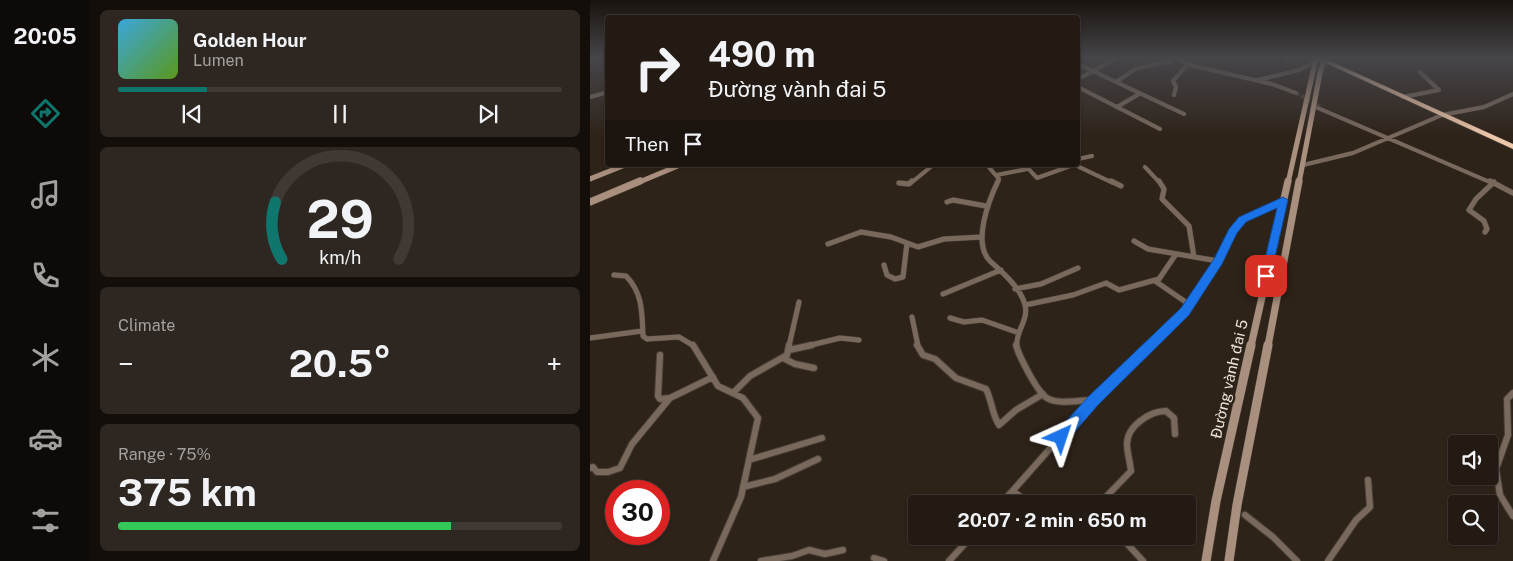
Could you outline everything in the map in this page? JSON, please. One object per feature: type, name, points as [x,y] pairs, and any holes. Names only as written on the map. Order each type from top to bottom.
[{"type":"highway","points":[[1375,84],[1513,147]]},
{"type":"main road","name":"Đường vành đai 5","points":[[1206,561],[1216,501],[1308,84]]},
{"type":"main road","name":"Đường vành đai 5","points":[[1229,561],[1237,505],[1318,84]]},
{"type":"main road","points":[[590,179],[620,167]]},
{"type":"main road","points":[[590,202],[675,167]]},
{"type":"street","points":[[1120,84],[1184,114]]},
{"type":"street","points":[[1174,96],[1176,87],[1175,84]]},
{"type":"street","points":[[1264,84],[1296,94],[1269,84]]},
{"type":"street","points":[[1404,97],[1439,90],[1433,84]]},
{"type":"street","points":[[1080,88],[1160,129]]},
{"type":"street","points":[[590,98],[605,93]]},
{"type":"street","points":[[1117,107],[1139,94]]},
{"type":"street","points":[[1303,165],[1348,154],[1442,115],[1488,106],[1513,94]]},
{"type":"street","points":[[1319,107],[1513,191]]},
{"type":"street","points":[[1388,138],[1483,174],[1513,191]]},
{"type":"street","points":[[1080,159],[1092,156]]},
{"type":"street","points":[[899,183],[909,184],[930,167]]},
{"type":"street","points":[[989,167],[997,174],[999,181],[986,206],[982,237],[988,259],[1001,270],[1015,288],[1025,306],[1025,319],[1016,343],[1020,359],[1043,394],[1056,401],[1093,400]]},
{"type":"street","points":[[997,174],[1026,167],[1037,178],[1068,167]]},
{"type":"street","points":[[1078,167],[1121,186]]},
{"type":"street","points":[[1145,167],[1155,174],[1156,179],[1164,189],[1162,199],[1189,226],[1194,257]]},
{"type":"street","points":[[1486,232],[1487,228],[1484,221],[1469,210],[1472,202],[1480,197],[1494,182]]},
{"type":"street","points":[[947,202],[953,200],[986,206]]},
{"type":"street","points":[[1009,495],[1093,400],[1190,305],[1218,261],[1230,235],[1243,220],[1283,200]]},
{"type":"street","points":[[828,244],[861,232],[891,237],[918,248],[944,239],[982,237]]},
{"type":"street","points":[[1134,241],[1148,249],[1218,261]]},
{"type":"street","points":[[884,265],[887,275],[894,279],[903,277],[907,243]]},
{"type":"street","points":[[1025,306],[1073,295],[1102,283],[1109,284],[1119,290],[1155,281],[1162,277],[1176,254]]},
{"type":"street","points":[[1015,288],[1040,284],[1078,268]]},
{"type":"street","points":[[943,294],[1001,270]]},
{"type":"street","points":[[614,275],[626,276],[642,303],[643,336],[647,339],[681,337],[690,341],[718,386],[743,398],[758,418],[738,506],[713,561]]},
{"type":"street","points":[[1155,281],[1190,305]]},
{"type":"street","points":[[733,393],[750,376],[783,358],[789,350],[799,302]]},
{"type":"street","points":[[912,317],[917,344],[923,354],[935,359],[956,378],[986,389],[992,400],[995,419],[999,425],[1016,410],[1043,394]]},
{"type":"street","points":[[950,318],[964,322],[982,320],[1019,333]]},
{"type":"street","points":[[590,338],[642,331]]},
{"type":"street","points":[[789,350],[840,338],[859,340]]},
{"type":"street","points":[[660,355],[658,396],[663,400],[713,377]]},
{"type":"street","points":[[783,358],[795,364],[814,368]]},
{"type":"street","points":[[1513,393],[1507,399],[1508,435],[1496,469],[1500,494],[1513,516]]},
{"type":"street","points":[[590,468],[593,467],[597,472],[601,473],[620,468],[632,444],[670,398]]},
{"type":"street","points":[[1107,495],[1132,471],[1126,442],[1138,424],[1153,413],[1166,411],[1174,418],[1175,434]]},
{"type":"street","points":[[748,460],[803,442],[822,438]]},
{"type":"street","points":[[743,487],[775,479],[818,459]]},
{"type":"street","points":[[1328,561],[1356,520],[1370,507],[1368,480]]},
{"type":"street","points":[[1012,491],[1018,495]]},
{"type":"street","points":[[1246,514],[1297,561]]},
{"type":"street","points":[[949,561],[964,545]]},
{"type":"street","points":[[1128,545],[1143,561]]},
{"type":"street","points":[[761,561],[792,556],[809,550],[825,554],[843,550]]},
{"type":"street","points":[[874,558],[884,561]]},
{"type":"tunnel","points":[[1296,93],[1320,106]]},
{"type":"route","points":[[1061,437],[1093,400],[1192,303],[1218,261],[1233,231],[1243,220],[1283,200],[1266,276]]}]
